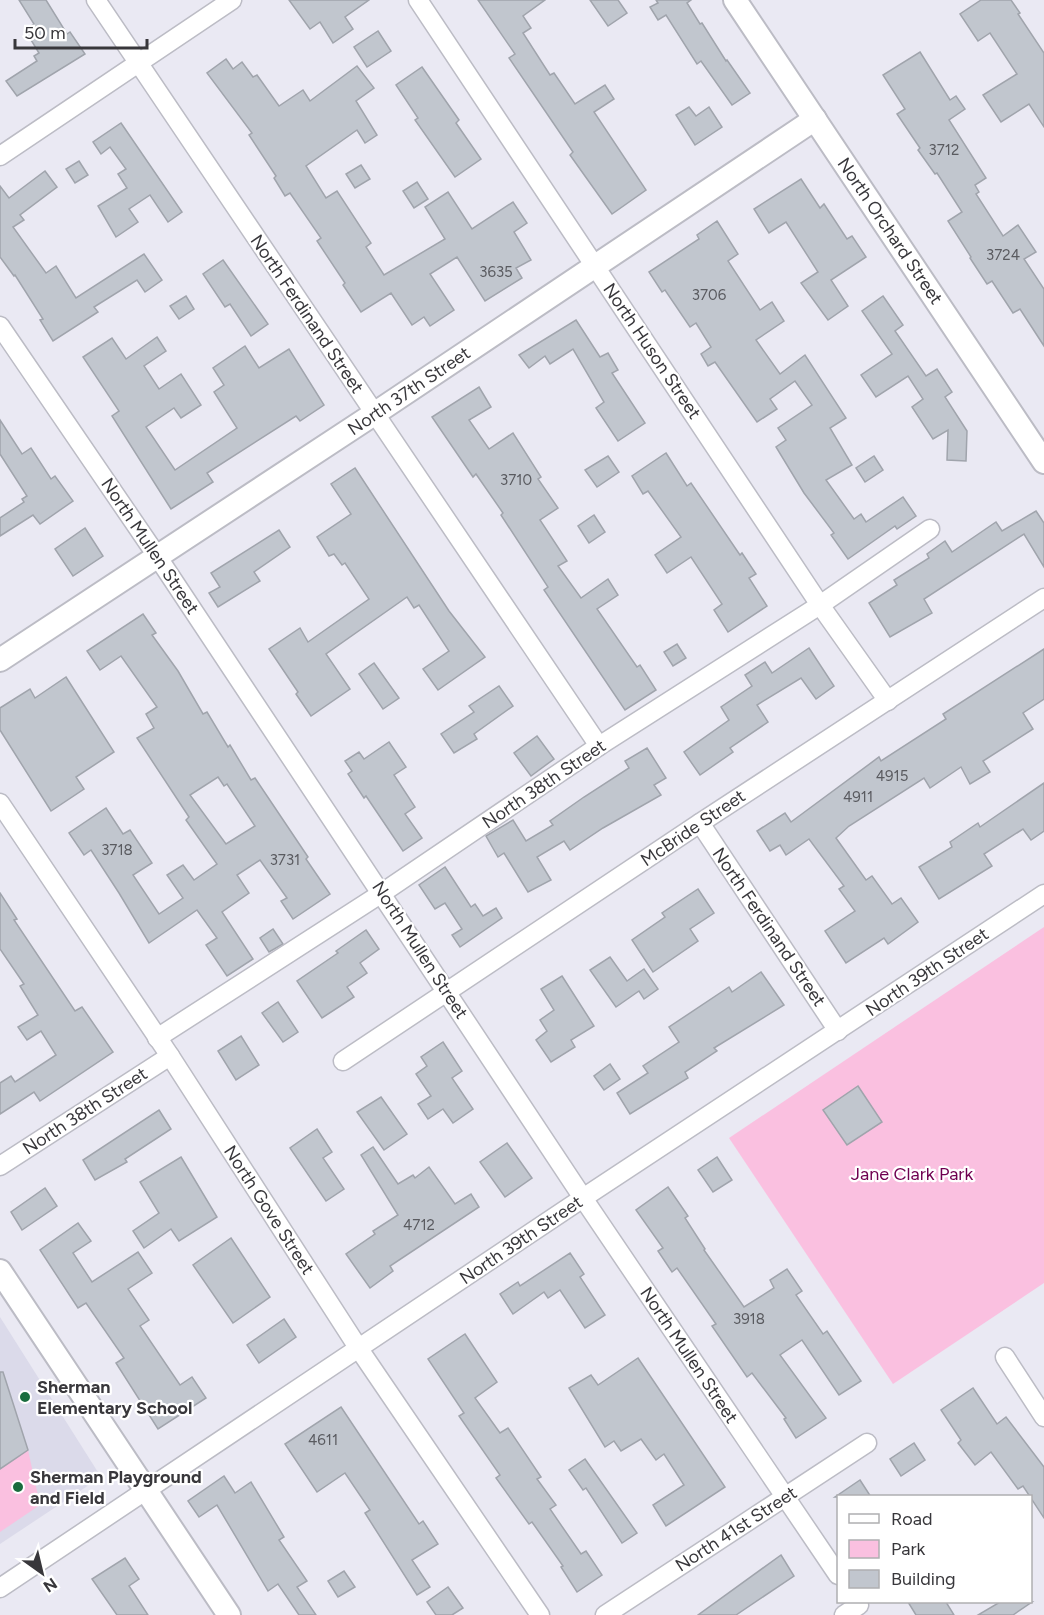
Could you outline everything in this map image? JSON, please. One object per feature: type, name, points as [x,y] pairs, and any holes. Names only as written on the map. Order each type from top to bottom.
[{"type":"street","name":"North Ferdinand Street","points":[[96,0],[599,747]]},
{"type":"street","points":[[0,156],[232,0]]},
{"type":"street","name":"North Huson Street","points":[[418,0],[820,605],[888,701]]},
{"type":"street","name":"North Orchard Street","points":[[735,0],[1044,462]]},
{"type":"street","name":"North 37th Street","points":[[0,660],[374,414],[815,119]]},
{"type":"street","name":"North Mullen Street","points":[[0,326],[157,556],[583,1198],[837,1574]]},
{"type":"street","name":"North 38th Street","points":[[157,1038],[599,747],[820,605],[930,529]]},
{"type":"street","name":"McBride Street","points":[[343,1061],[1044,597]]},
{"type":"street","name":"North Gove Street","points":[[0,803],[170,1056],[359,1348],[540,1615]]},
{"type":"street","name":"North Ferdinand Street","points":[[700,823],[838,1031]]},
{"type":"street","name":"North 39th Street","points":[[0,1588],[583,1198],[1044,894]]},
{"type":"street","name":"North 38th Street","points":[[0,1166],[170,1056]]},
{"type":"street","points":[[0,1271],[229,1615]]},
{"type":"street","points":[[1005,1358],[1044,1417]]},
{"type":"street","name":"North 41st Street","points":[[606,1615],[867,1443]]},
{"type":"shaded area","name":"Sherman Elementary School","points":[[0,1317],[101,1477],[0,1544]]},
{"type":"green space","name":"Jane Clark Park","points":[[1044,927],[1044,1283],[893,1384],[729,1138]]},
{"type":"green space","name":"Sherman Playground and Field","points":[[28,1450],[40,1505],[0,1532],[0,1469]]},
{"type":"building","points":[[19,0],[46,0],[67,34],[70,32],[85,54],[17,96],[6,81],[37,61],[34,56],[39,53],[25,30],[34,24]]},
{"type":"building","points":[[289,0],[369,0],[345,17],[353,29],[333,43],[320,22],[310,29]]},
{"type":"building","points":[[478,0],[545,0],[523,16],[531,28],[523,33],[550,75],[554,73],[575,104],[605,85],[614,99],[594,112],[646,190],[612,214],[570,155],[573,152],[509,58],[515,54]]},
{"type":"building","points":[[590,0],[618,0],[627,13],[608,26]]},
{"type":"building","points":[[656,0],[691,0],[687,3],[700,24],[702,23],[750,93],[732,105],[701,61],[697,64],[666,15],[658,20],[650,7],[658,3]]},
{"type":"building","points":[[981,0],[1011,0],[1044,53],[1044,127],[1029,104],[1001,122],[983,95],[1017,74],[990,33],[978,41],[960,14]]},
{"type":"building","points":[[378,31],[391,51],[367,67],[354,47]]},
{"type":"building","points":[[920,52],[950,100],[956,96],[965,109],[949,120],[986,178],[975,185],[979,192],[976,194],[1003,236],[1018,225],[1036,252],[1024,259],[1044,289],[1044,346],[1020,309],[1013,313],[992,281],[987,284],[970,258],[948,221],[962,212],[937,173],[935,174],[918,150],[920,148],[897,114],[905,109],[883,75]]},
{"type":"building","points":[[226,59],[233,69],[242,62],[253,77],[257,75],[279,106],[303,90],[310,101],[357,66],[374,88],[356,101],[377,135],[365,143],[357,130],[306,166],[326,198],[337,191],[371,243],[366,247],[384,275],[445,239],[425,207],[448,192],[472,229],[513,202],[527,223],[514,232],[531,260],[516,268],[522,278],[485,301],[457,257],[430,274],[454,310],[430,326],[424,317],[412,325],[391,293],[361,312],[317,241],[321,238],[290,193],[285,196],[274,178],[276,176],[249,135],[252,133],[207,73]]},
{"type":"building","points":[[422,67],[459,120],[456,123],[481,159],[455,177],[415,120],[418,118],[396,85]]},
{"type":"building","points":[[689,107],[696,116],[709,107],[722,127],[695,145],[676,115]]},
{"type":"building","points":[[121,123],[182,212],[168,222],[150,195],[129,209],[138,222],[116,237],[98,206],[127,188],[118,174],[126,169],[110,147],[101,154],[93,142]]},
{"type":"building","points":[[79,161],[88,175],[75,183],[66,169]]},
{"type":"building","points":[[361,165],[370,179],[355,188],[346,174]]},
{"type":"building","points":[[45,171],[57,187],[20,215],[24,220],[13,227],[46,273],[56,266],[76,298],[144,254],[162,280],[145,292],[137,280],[94,307],[98,312],[53,341],[40,320],[43,319],[15,275],[0,257],[0,186],[9,198]]},
{"type":"building","points":[[801,179],[820,208],[824,204],[847,239],[852,236],[866,257],[831,280],[848,306],[828,320],[801,283],[818,272],[786,222],[769,233],[754,209]]},
{"type":"building","points":[[417,182],[428,199],[414,208],[403,191]]},
{"type":"building","points":[[717,221],[738,254],[728,261],[760,310],[772,302],[784,321],[756,340],[780,374],[805,355],[846,418],[830,428],[852,465],[826,480],[854,519],[861,514],[866,522],[903,497],[916,516],[897,529],[895,526],[848,559],[831,535],[834,533],[804,493],[776,447],[786,440],[778,428],[812,405],[795,381],[770,399],[777,409],[757,422],[715,362],[708,366],[701,354],[711,347],[696,323],[690,327],[665,290],[662,292],[649,272],[699,239],[697,235]]},
{"type":"building","points":[[223,260],[268,324],[251,336],[230,304],[225,307],[203,274]]},
{"type":"building","points":[[186,296],[194,309],[179,319],[170,306]]},
{"type":"building","points":[[883,296],[903,325],[895,331],[926,376],[937,369],[952,392],[945,397],[967,431],[966,461],[947,460],[948,430],[933,439],[912,407],[923,399],[908,376],[876,397],[861,375],[892,354],[862,311]]},
{"type":"building","points":[[576,320],[600,357],[608,353],[618,370],[612,373],[645,423],[618,441],[596,408],[604,402],[573,349],[550,364],[545,356],[529,368],[519,355]]},
{"type":"building","points":[[157,337],[166,351],[144,366],[159,389],[181,374],[201,405],[181,418],[174,408],[146,427],[175,470],[237,428],[214,392],[224,385],[213,368],[245,346],[259,368],[289,349],[324,405],[300,421],[296,416],[207,473],[213,482],[171,509],[112,416],[119,411],[83,357],[112,338],[126,359]]},
{"type":"building","points":[[479,387],[491,407],[469,420],[489,449],[513,433],[541,477],[538,479],[558,508],[540,520],[567,561],[558,566],[581,598],[608,579],[618,595],[597,609],[637,667],[640,665],[656,690],[625,710],[544,590],[548,587],[501,515],[503,513],[476,474],[473,477],[432,417]]},
{"type":"building","points":[[0,420],[22,454],[31,448],[51,479],[55,476],[73,501],[40,524],[33,515],[0,536],[0,518],[24,502],[22,499],[27,496],[0,454]]},
{"type":"building","points":[[666,453],[687,486],[691,483],[740,555],[742,553],[756,574],[749,578],[767,606],[728,632],[714,610],[722,604],[691,557],[667,573],[655,555],[681,537],[648,491],[643,494],[632,476]]},
{"type":"building","points":[[608,456],[619,472],[597,487],[585,470]]},
{"type":"building","points":[[874,456],[883,470],[865,482],[856,468]]},
{"type":"building","points":[[355,468],[449,611],[485,657],[438,690],[423,669],[449,651],[419,605],[414,608],[407,597],[326,654],[350,689],[311,716],[269,649],[300,628],[308,642],[369,599],[345,563],[342,565],[334,554],[329,556],[317,537],[351,514],[331,484]]},
{"type":"building","points":[[1036,511],[1044,523],[1044,567],[1024,534],[924,599],[932,613],[890,637],[869,603],[897,585],[894,580],[929,558],[927,554],[945,541],[952,552],[996,522],[1002,531]]},
{"type":"building","points":[[594,515],[605,532],[589,543],[578,526]]},
{"type":"building","points":[[85,528],[103,556],[73,576],[55,549]]},
{"type":"building","points":[[279,530],[290,547],[254,572],[260,581],[218,607],[209,593],[220,587],[211,573]]},
{"type":"building","points":[[143,614],[156,633],[152,635],[178,671],[203,714],[207,712],[251,780],[255,778],[330,894],[293,919],[281,901],[287,898],[260,860],[237,875],[249,893],[222,912],[253,959],[227,976],[206,945],[217,938],[197,910],[149,943],[91,850],[84,855],[69,833],[106,808],[123,834],[130,830],[152,863],[133,875],[159,914],[183,898],[167,875],[183,865],[194,880],[217,864],[186,820],[189,817],[137,738],[154,728],[146,714],[157,707],[121,656],[100,670],[87,651]],"holes":[[[218,777],[224,786],[227,784],[255,826],[226,844],[190,795]]]},
{"type":"building","points":[[677,644],[686,658],[673,666],[664,652]]},
{"type":"building","points":[[809,648],[834,686],[816,699],[801,678],[757,705],[768,722],[730,748],[733,752],[700,775],[684,752],[729,720],[721,707],[752,686],[745,675],[765,662],[772,673]]},
{"type":"building","points":[[1044,649],[1044,699],[1023,713],[1033,729],[983,761],[990,772],[970,784],[961,767],[930,788],[924,778],[849,826],[836,838],[866,880],[872,876],[892,904],[901,898],[918,922],[888,944],[884,938],[846,963],[825,931],[855,911],[839,889],[844,886],[809,839],[786,855],[780,845],[770,851],[757,831],[785,813],[791,822],[879,757],[881,761],[946,719],[943,714]]},
{"type":"building","points":[[374,663],[399,698],[383,709],[359,674]]},
{"type":"building","points":[[66,677],[114,752],[76,777],[84,789],[51,811],[0,730],[0,708],[30,689],[35,698]]},
{"type":"building","points":[[499,686],[513,706],[474,734],[477,739],[454,753],[441,734],[474,712],[469,706]]},
{"type":"building","points":[[537,736],[554,759],[531,776],[514,753]]},
{"type":"building","points":[[389,742],[406,767],[394,775],[415,807],[405,814],[422,838],[403,851],[366,796],[364,798],[348,774],[352,771],[345,761],[359,752],[364,759]]},
{"type":"building","points":[[647,748],[666,778],[654,785],[661,795],[570,850],[564,841],[537,857],[551,880],[528,892],[504,853],[498,857],[486,836],[513,820],[526,841],[553,825],[550,821],[629,768],[625,761]]},
{"type":"building","points":[[1044,783],[1044,831],[1031,840],[1023,829],[984,854],[992,866],[939,899],[919,867],[952,847],[950,842],[978,823],[980,827]]},
{"type":"building","points":[[445,867],[471,907],[475,904],[483,916],[496,908],[502,918],[460,947],[452,935],[462,929],[445,903],[435,909],[419,885]]},
{"type":"building","points":[[698,889],[714,913],[690,929],[698,941],[653,972],[632,940],[665,917],[662,913]]},
{"type":"building","points":[[0,893],[17,919],[14,920],[75,1011],[82,1007],[113,1052],[40,1101],[34,1092],[0,1114],[0,1083],[11,1076],[15,1082],[56,1055],[41,1031],[27,1040],[18,1027],[38,1015],[20,986],[24,984],[0,949]]},
{"type":"building","points":[[273,929],[283,944],[269,952],[260,938]]},
{"type":"building","points":[[366,930],[379,949],[360,963],[367,973],[347,987],[354,997],[322,1018],[297,981],[338,953],[336,951]]},
{"type":"building","points":[[610,957],[627,981],[644,969],[658,989],[644,999],[639,991],[616,1007],[590,970]]},
{"type":"building","points":[[761,972],[784,1005],[714,1048],[717,1051],[685,1072],[688,1078],[630,1114],[617,1093],[648,1073],[643,1066],[679,1042],[669,1027],[729,987],[732,992]]},
{"type":"building","points":[[562,976],[594,1026],[571,1040],[575,1047],[551,1062],[536,1040],[547,1031],[540,1020],[554,1010],[541,989]]},
{"type":"building","points":[[278,1002],[298,1032],[283,1042],[262,1013]]},
{"type":"building","points":[[241,1036],[259,1065],[236,1080],[218,1051]]},
{"type":"building","points":[[443,1042],[462,1071],[452,1078],[473,1109],[453,1123],[443,1109],[428,1119],[418,1104],[431,1096],[416,1074],[427,1066],[421,1057]]},
{"type":"building","points":[[610,1064],[620,1079],[604,1090],[594,1076]]},
{"type":"building","points":[[858,1086],[882,1122],[847,1145],[823,1110]]},
{"type":"building","points":[[381,1097],[407,1134],[384,1150],[357,1112]]},
{"type":"building","points":[[159,1110],[171,1129],[125,1159],[127,1162],[95,1180],[83,1160]]},
{"type":"building","points":[[317,1129],[332,1152],[323,1158],[344,1189],[326,1201],[290,1148]]},
{"type":"building","points":[[507,1143],[532,1178],[505,1197],[480,1162]]},
{"type":"building","points":[[373,1147],[398,1184],[413,1175],[415,1178],[429,1167],[455,1204],[471,1194],[479,1207],[390,1266],[393,1271],[370,1288],[346,1254],[375,1234],[373,1231],[398,1215],[361,1155]]},
{"type":"building","points":[[181,1157],[217,1217],[179,1241],[171,1229],[144,1248],[133,1231],[159,1213],[140,1182]]},
{"type":"building","points":[[717,1157],[732,1180],[713,1192],[698,1170]]},
{"type":"building","points":[[668,1187],[688,1216],[685,1218],[704,1250],[744,1307],[774,1288],[770,1280],[787,1269],[802,1291],[796,1295],[823,1334],[827,1331],[861,1381],[839,1395],[802,1340],[780,1355],[826,1418],[796,1438],[784,1419],[786,1418],[752,1373],[747,1377],[712,1326],[716,1324],[677,1268],[672,1272],[658,1251],[663,1248],[636,1210]]},
{"type":"building","points":[[45,1188],[57,1206],[22,1230],[11,1212]]},
{"type":"building","points":[[78,1223],[91,1241],[73,1253],[92,1282],[138,1252],[152,1273],[128,1289],[149,1320],[140,1326],[180,1385],[192,1377],[206,1398],[158,1429],[116,1363],[124,1358],[86,1303],[78,1308],[40,1250]]},
{"type":"building","points":[[231,1238],[270,1297],[233,1323],[193,1265]]},
{"type":"building","points":[[570,1253],[584,1274],[580,1277],[605,1315],[585,1328],[560,1290],[548,1298],[544,1292],[513,1314],[500,1294],[518,1282],[520,1286]]},
{"type":"building","points":[[284,1319],[296,1337],[259,1363],[247,1345]]},
{"type":"building","points":[[465,1334],[497,1382],[475,1398],[500,1433],[508,1428],[541,1477],[537,1479],[556,1505],[550,1509],[581,1554],[586,1551],[602,1575],[577,1592],[561,1567],[563,1566],[532,1522],[529,1524],[496,1478],[500,1475],[459,1416],[464,1413],[428,1359]]},
{"type":"building","points":[[638,1358],[725,1487],[666,1526],[653,1505],[684,1485],[664,1454],[656,1460],[641,1439],[621,1451],[614,1441],[605,1447],[569,1388],[591,1375],[598,1385]]},
{"type":"building","points":[[0,1372],[3,1372],[28,1450],[0,1469]]},
{"type":"building","points":[[973,1388],[997,1424],[1006,1417],[1044,1467],[1044,1518],[1032,1500],[1032,1495],[1029,1495],[1023,1486],[1018,1489],[991,1452],[975,1465],[958,1443],[961,1440],[941,1410]]},
{"type":"building","points":[[341,1407],[419,1524],[423,1521],[438,1544],[412,1560],[430,1587],[417,1595],[365,1513],[370,1510],[345,1473],[317,1492],[285,1444]]},
{"type":"building","points":[[914,1443],[925,1460],[901,1476],[890,1459]]},
{"type":"building","points":[[585,1459],[637,1533],[622,1543],[586,1488],[583,1490],[569,1470]]},
{"type":"building","points":[[224,1476],[235,1493],[251,1482],[284,1537],[279,1540],[307,1581],[297,1587],[316,1615],[299,1615],[278,1584],[268,1591],[217,1505],[199,1517],[188,1501]]},
{"type":"building","points":[[860,1480],[870,1495],[838,1495]]},
{"type":"building","points":[[781,1555],[794,1576],[736,1615],[698,1615]]},
{"type":"building","points":[[125,1558],[139,1579],[129,1586],[148,1615],[117,1615],[92,1579]]},
{"type":"building","points":[[344,1571],[355,1587],[338,1597],[328,1581]]},
{"type":"building","points":[[448,1587],[463,1608],[452,1615],[436,1615],[427,1602]]},
{"type":"building","points":[[909,1603],[947,1603],[954,1615],[916,1615]]},
{"type":"building","points":[[998,1603],[1031,1603],[1013,1615],[978,1615]]},
{"type":"place","name":"Sherman Elementary School","points":[[25,1397]]},
{"type":"place","name":"Sherman Playground and Field","points":[[18,1487]]}]
